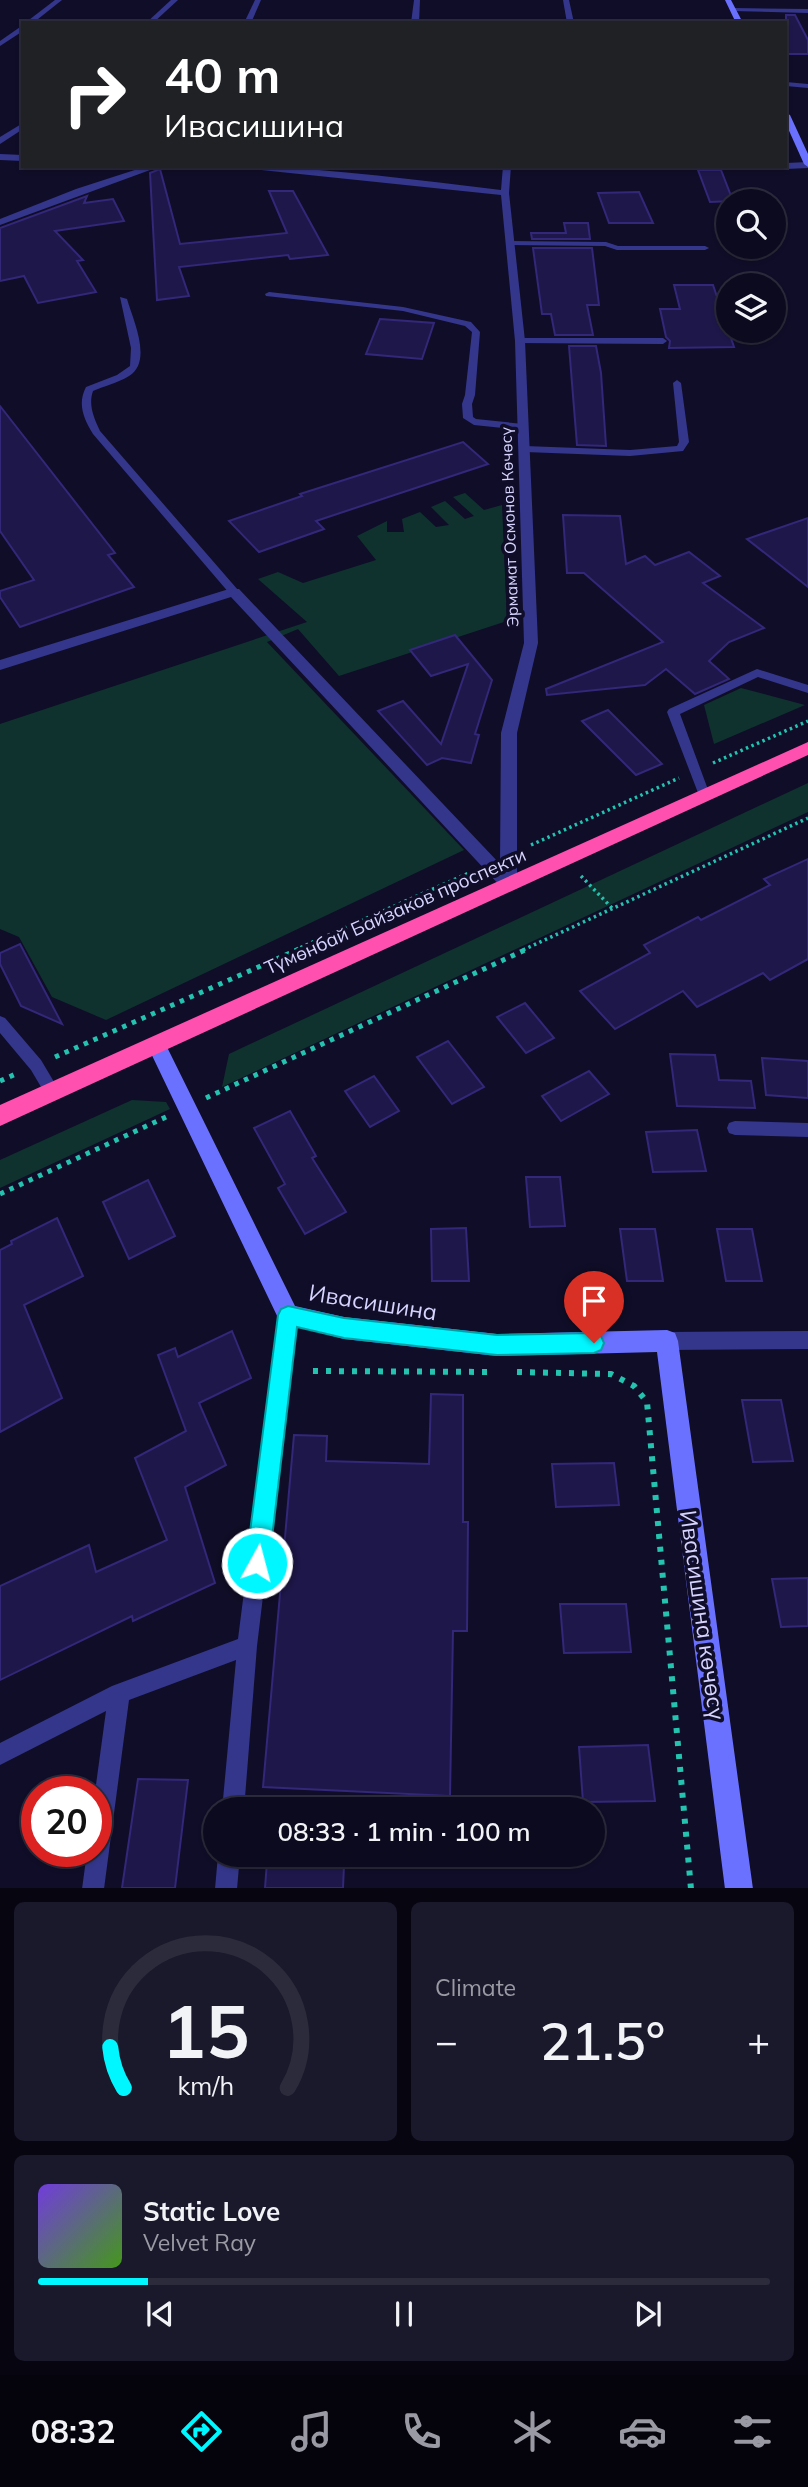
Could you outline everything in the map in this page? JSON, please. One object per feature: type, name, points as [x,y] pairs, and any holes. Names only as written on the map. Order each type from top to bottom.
[{"type":"highway","name":"Түмөнбай Байзаков проспекти","points":[[0,1116],[808,748]]},
{"type":"street","points":[[31,21],[59,0]]},
{"type":"street","points":[[151,21],[175,0]]},
{"type":"street","points":[[248,21],[258,0]]},
{"type":"street","points":[[415,21],[416,0]]},
{"type":"street","points":[[566,0],[571,21]]},
{"type":"street","points":[[728,0],[739,21]]},
{"type":"street","points":[[734,10],[808,11]]},
{"type":"street","points":[[0,44],[21,28]]},
{"type":"street","points":[[787,84],[808,86]]},
{"type":"street","points":[[787,117],[806,151],[808,165],[787,166]]},
{"type":"street","points":[[0,141],[21,126]]},
{"type":"street","points":[[0,157],[21,158]]},
{"type":"street","points":[[0,222],[92,187],[152,168]]},
{"type":"street","points":[[251,168],[398,180],[505,193]]},
{"type":"street","points":[[398,180],[400,168]]},
{"type":"street","name":"Эрмамат Осмонов Көчөсү","points":[[507,168],[505,193],[520,341],[531,643],[509,733],[509,884]]},
{"type":"street","points":[[0,664],[234,592],[509,884]]},
{"type":"street","name":"Ивасишина","points":[[156,1045],[288,1315],[344,1328],[497,1345],[667,1341]]},
{"type":"street","name":"Ивасишина көчөсү","points":[[667,1341],[740,1888]]},
{"type":"lane","points":[[510,243],[606,244],[617,248],[705,248]]},
{"type":"lane","points":[[269,294],[403,309],[468,324],[475,332],[467,404],[468,418],[474,422],[523,427]]},
{"type":"lane","points":[[123,299],[137,349],[136,363],[130,372],[89,389],[86,394],[87,412],[96,432],[234,592]]},
{"type":"lane","points":[[520,341],[663,341]]},
{"type":"lane","points":[[525,449],[630,453],[680,449],[684,442],[677,383]]},
{"type":"lane","points":[[704,795],[673,712],[757,673],[808,689]]},
{"type":"lane","points":[[0,1022],[36,1065],[52,1092]]},
{"type":"lane","points":[[735,1128],[808,1130]]},
{"type":"lane","points":[[234,1797],[247,1646],[288,1315]]},
{"type":"lane","points":[[667,1341],[808,1340]]},
{"type":"lane","points":[[0,1754],[120,1693],[247,1646]]},
{"type":"lane","points":[[93,1888],[120,1693]]},
{"type":"lane","points":[[226,1888],[228,1867]]},
{"type":"path","points":[[510,854],[808,721]]},
{"type":"path","points":[[0,1194],[808,818]]},
{"type":"path","points":[[0,1081],[490,864]]},
{"type":"path","points":[[581,876],[613,909]]},
{"type":"path","points":[[313,1371],[500,1372]]},
{"type":"path","points":[[513,1372],[611,1374],[634,1386],[647,1402],[691,1888]]},
{"type":"green space","points":[[465,493],[484,510],[502,505],[507,621],[339,676],[298,629],[267,642],[464,850],[106,1020],[52,997],[19,937],[0,929],[0,724],[307,622],[258,579],[278,572],[303,583],[376,560],[357,536],[387,521],[387,532],[404,532],[402,519],[420,512],[436,527],[449,525],[431,507],[445,501],[465,519],[474,516],[453,497]]},
{"type":"green space","points":[[741,688],[805,705],[714,744],[704,705]]},
{"type":"green space","points":[[808,783],[808,812],[222,1087],[229,1054]]},
{"type":"green space","points":[[132,1100],[166,1102],[170,1109],[0,1188],[0,1160]]},
{"type":"building","points":[[786,15],[795,15],[808,40],[808,54],[787,54]]},
{"type":"building","points":[[160,169],[180,244],[287,233],[269,191],[293,191],[328,255],[290,259],[288,255],[179,267],[189,296],[157,300],[150,173]]},
{"type":"building","points":[[698,170],[721,170],[728,189],[716,189],[716,202],[710,202]]},
{"type":"building","points":[[639,192],[653,223],[609,223],[598,193]]},
{"type":"building","points":[[87,196],[84,203],[113,199],[124,221],[55,231],[83,260],[77,261],[96,292],[38,303],[24,276],[0,281],[0,228]]},
{"type":"building","points":[[564,223],[588,223],[590,239],[532,239],[531,233],[566,233]]},
{"type":"building","points":[[533,248],[592,248],[599,305],[587,305],[593,335],[555,335],[551,314],[542,314]]},
{"type":"building","points":[[674,285],[713,285],[716,294],[716,343],[733,343],[734,347],[669,348],[670,341],[666,337],[660,309],[680,309]]},
{"type":"building","points":[[380,319],[434,323],[422,359],[366,354]]},
{"type":"building","points":[[569,346],[596,346],[601,373],[606,446],[577,445]]},
{"type":"building","points":[[0,406],[115,553],[108,555],[134,587],[20,627],[0,597],[0,591],[34,580],[0,531]]},
{"type":"building","points":[[463,442],[488,464],[316,521],[324,529],[259,552],[229,521],[302,496],[300,494]]},
{"type":"building","points":[[563,515],[620,516],[626,564],[645,556],[655,565],[689,552],[720,576],[703,583],[764,628],[729,642],[709,661],[729,679],[695,694],[666,669],[645,685],[547,695],[546,689],[663,642],[584,573],[567,573]]},
{"type":"building","points":[[808,518],[808,587],[747,539]]},
{"type":"building","points":[[455,635],[492,680],[475,734],[479,735],[471,763],[442,758],[427,765],[378,711],[403,701],[441,744],[468,664],[431,676],[410,650]]},
{"type":"building","points":[[608,710],[662,764],[636,775],[582,721]]},
{"type":"building","points":[[808,859],[808,959],[770,980],[763,973],[697,1007],[683,991],[615,1029],[580,991],[650,953],[644,945],[770,885],[764,879]]},
{"type":"building","points":[[20,944],[62,1024],[21,1006],[0,964],[0,953]]},
{"type":"building","points":[[525,1003],[554,1038],[526,1053],[497,1017]]},
{"type":"building","points":[[448,1041],[484,1087],[452,1104],[417,1057]]},
{"type":"building","points":[[670,1054],[715,1055],[719,1080],[751,1081],[755,1108],[677,1106]]},
{"type":"building","points":[[762,1058],[808,1061],[808,1098],[766,1095]]},
{"type":"building","points":[[589,1071],[609,1094],[561,1121],[542,1096]]},
{"type":"building","points":[[374,1076],[399,1111],[370,1127],[345,1091]]},
{"type":"building","points":[[290,1111],[316,1156],[312,1158],[346,1212],[305,1234],[278,1188],[285,1184],[254,1128]]},
{"type":"building","points":[[697,1130],[706,1171],[653,1172],[646,1132]]},
{"type":"building","points":[[526,1177],[560,1177],[565,1226],[530,1227]]},
{"type":"building","points":[[148,1180],[175,1236],[129,1259],[103,1202]]},
{"type":"building","points":[[57,1218],[83,1276],[24,1305],[62,1398],[0,1432],[0,1250],[12,1244],[11,1241]]},
{"type":"building","points":[[466,1228],[469,1281],[432,1281],[431,1229]]},
{"type":"building","points":[[620,1229],[655,1229],[663,1281],[627,1281]]},
{"type":"building","points":[[717,1229],[752,1229],[762,1281],[726,1281]]},
{"type":"building","points":[[232,1331],[251,1378],[199,1403],[226,1465],[185,1487],[215,1583],[133,1621],[132,1616],[0,1680],[0,1586],[89,1545],[96,1572],[167,1540],[135,1458],[186,1431],[158,1355],[175,1348],[178,1357]]},
{"type":"building","points":[[431,1394],[463,1395],[463,1522],[468,1522],[467,1631],[453,1631],[450,1796],[263,1787],[294,1435],[327,1436],[326,1461],[429,1464]]},
{"type":"building","points":[[742,1400],[781,1400],[793,1461],[753,1462]]},
{"type":"building","points":[[614,1463],[619,1505],[556,1507],[552,1464]]},
{"type":"building","points":[[808,1578],[808,1626],[781,1627],[772,1579]]},
{"type":"building","points":[[560,1604],[626,1604],[631,1652],[564,1653]]},
{"type":"building","points":[[648,1745],[655,1801],[605,1802],[605,1797],[583,1797],[579,1747]]},
{"type":"building","points":[[138,1779],[188,1780],[175,1888],[122,1888]]},
{"type":"building","points":[[267,1867],[344,1867],[343,1888],[265,1888]]},
{"type":"route","points":[[257,1563],[288,1315],[344,1328],[497,1345],[594,1343]]}]
